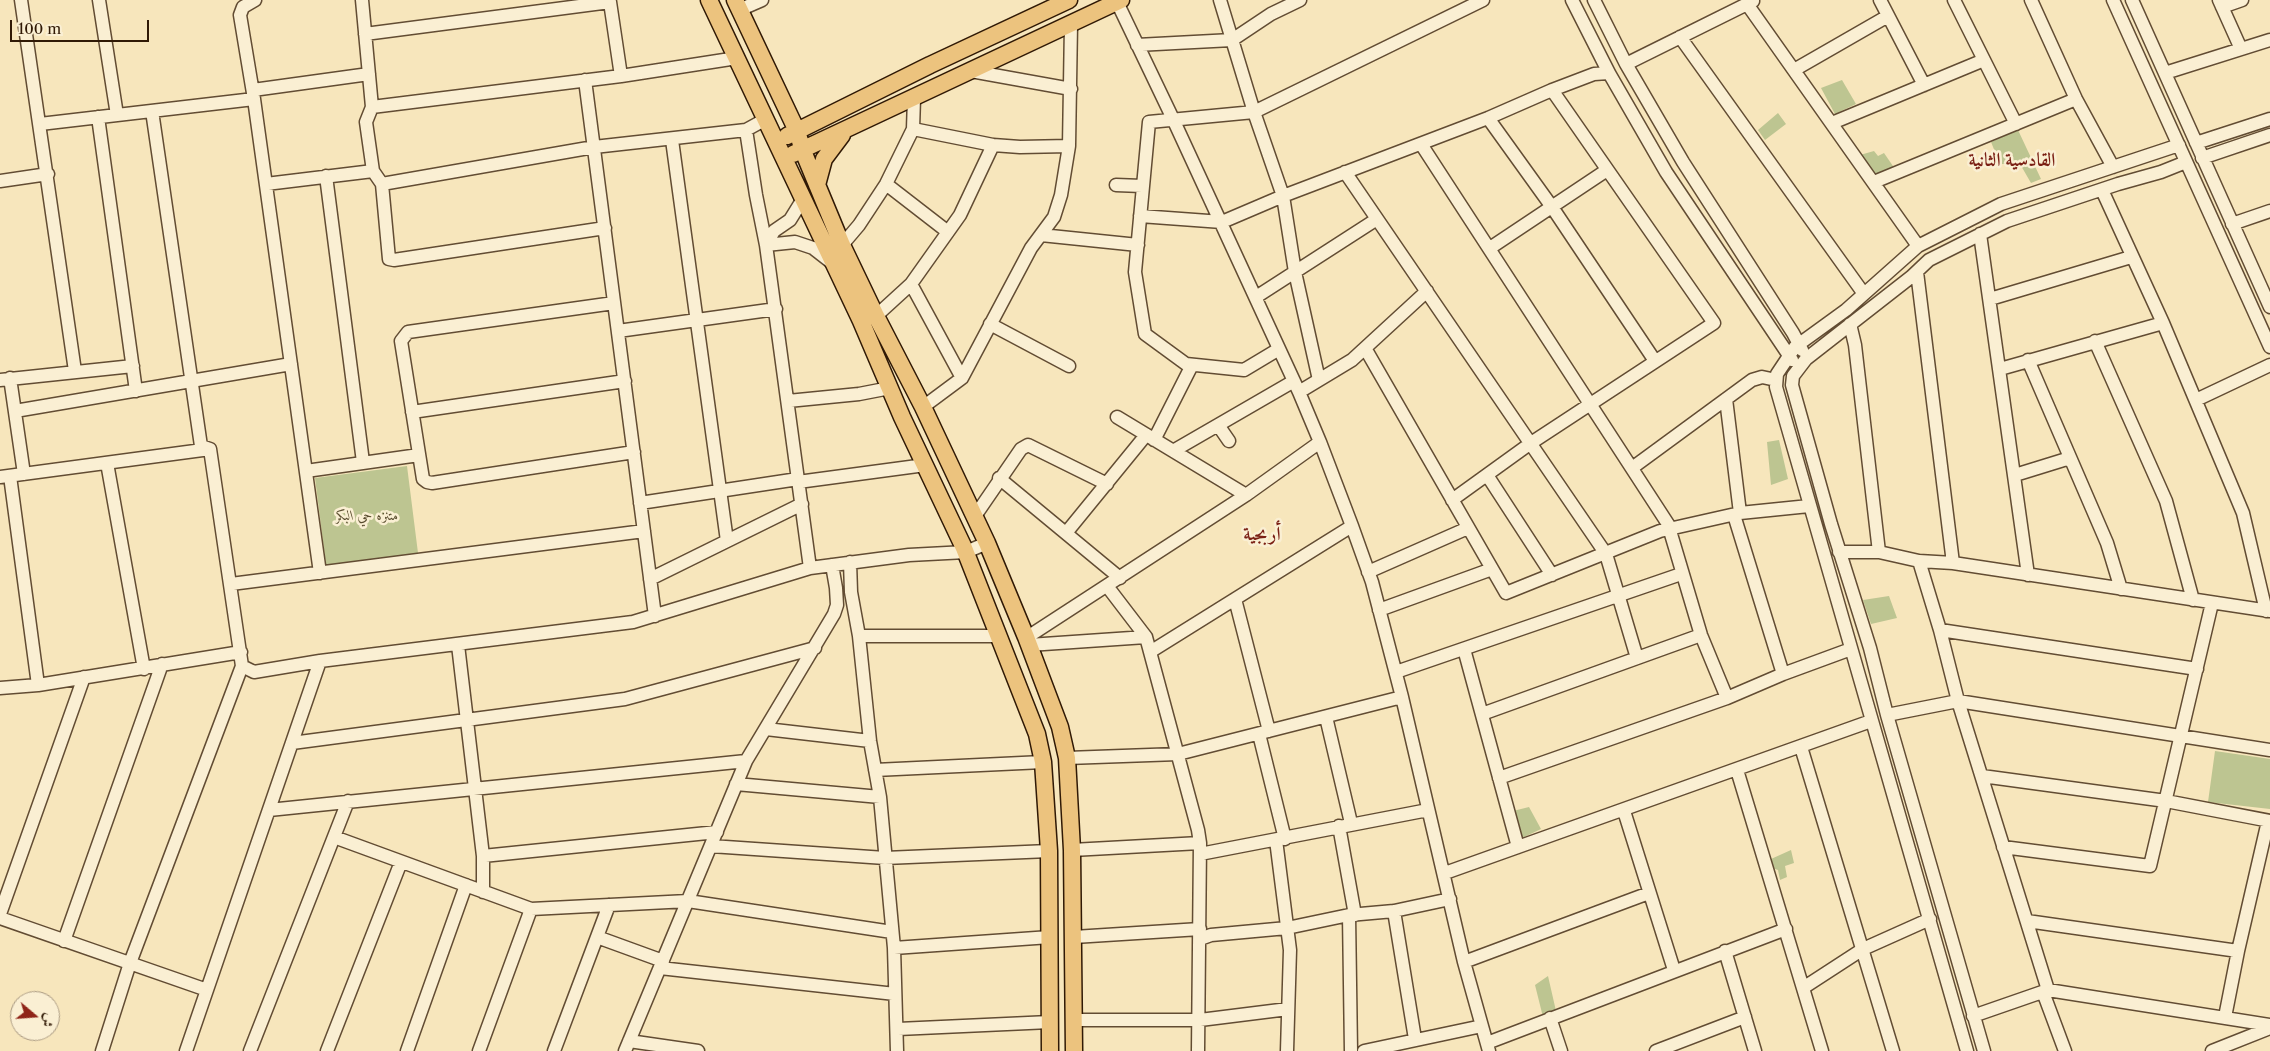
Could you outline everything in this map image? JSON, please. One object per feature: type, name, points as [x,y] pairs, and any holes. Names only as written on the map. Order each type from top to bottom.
[{"type":"main road","points":[[709,0],[966,552],[1037,734],[1043,762],[1049,851],[1050,1051]]},
{"type":"main road","points":[[776,141],[1069,0]]},
{"type":"main road","points":[[784,158],[803,151],[1119,1]]},
{"type":"main road","points":[[737,5],[797,131],[803,151],[842,245],[975,516],[1028,642],[1060,727],[1066,758],[1072,850],[1074,1051]]},
{"type":"main road","points":[[778,92],[791,110],[805,118],[813,119],[831,114]]},
{"type":"main road","points":[[876,92],[884,111]]},
{"type":"main road","points":[[817,185],[824,159],[837,140],[849,128]]},
{"type":"street","points":[[21,0],[48,174],[75,370]]},
{"type":"street","points":[[99,0],[117,115]]},
{"type":"street","points":[[255,0],[243,7],[240,15],[254,95],[320,573]]},
{"type":"street","points":[[362,0],[372,107],[366,122],[372,171],[382,184],[388,259],[394,260],[605,228]]},
{"type":"street","points":[[737,5],[762,0]]},
{"type":"street","points":[[1220,0],[1254,112],[1283,196],[1295,272],[1319,380]]},
{"type":"street","points":[[1137,45],[1232,40],[1271,14],[1300,0]]},
{"type":"street","points":[[1279,349],[1244,370],[1192,365],[1186,364],[1145,334],[1135,272],[1149,122],[1254,112],[1483,0]]},
{"type":"street","points":[[1572,0],[1609,73],[1666,172],[1788,355],[1803,363]]},
{"type":"street","points":[[1594,0],[1626,64],[1682,162],[1799,344],[1803,363]]},
{"type":"street","points":[[1880,0],[1924,85]]},
{"type":"street","points":[[1954,0],[2016,124]]},
{"type":"street","points":[[2032,0],[2076,99],[2113,167]]},
{"type":"street","points":[[2113,0],[2270,347]]},
{"type":"street","points":[[2132,0],[2232,224],[2266,290],[2270,307]]},
{"type":"street","points":[[2241,49],[2221,4],[2242,0]]},
{"type":"street","points":[[365,34],[610,1],[621,76]]},
{"type":"street","points":[[1119,1],[1137,45],[1174,119],[1296,386],[1352,526],[1368,572],[1396,672],[1428,810],[1445,873],[1464,962],[1488,1047],[1550,1018],[1786,929]]},
{"type":"street","points":[[1626,64],[1751,2],[1794,70],[1918,246]]},
{"type":"street","points":[[1794,70],[1888,16]]},
{"type":"street","points":[[923,407],[962,378],[1031,248],[1054,216],[1061,195],[1069,146],[1071,24]]},
{"type":"street","points":[[1680,37],[1864,294]]},
{"type":"street","points":[[2165,73],[2270,40]]},
{"type":"street","points":[[372,107],[621,76],[737,58]]},
{"type":"street","points":[[1832,123],[1984,60]]},
{"type":"street","points":[[971,71],[1071,89]]},
{"type":"street","points":[[1140,216],[1222,222],[1283,196],[1488,118],[1552,90],[1594,74],[1609,73]]},
{"type":"street","points":[[40,124],[152,111],[369,74]]},
{"type":"street","points":[[585,80],[655,616]]},
{"type":"street","points":[[1452,500],[1531,443],[1714,323],[1552,90]]},
{"type":"street","points":[[842,245],[859,224],[886,184],[913,130],[914,98]]},
{"type":"street","points":[[1874,182],[2076,99]]},
{"type":"street","points":[[152,111],[201,446],[210,449]]},
{"type":"street","points":[[98,117],[136,391]]},
{"type":"street","points":[[1488,118],[1552,207],[1655,361]]},
{"type":"street","points":[[382,184],[594,147],[672,140],[746,130],[766,119]]},
{"type":"street","points":[[2196,143],[2270,119]]},
{"type":"street","points":[[746,130],[776,309],[810,568]]},
{"type":"street","points":[[913,130],[993,145],[1020,147],[1069,146]]},
{"type":"street","points":[[2202,158],[2270,135]]},
{"type":"street","points":[[672,140],[727,541]]},
{"type":"street","points":[[1421,144],[1632,468],[1669,529],[1681,574],[1701,635],[1727,698]]},
{"type":"street","points":[[876,316],[911,284],[960,215],[993,145]]},
{"type":"street","points":[[1967,1051],[1918,877],[1815,528],[1776,387],[1777,374],[1788,355],[1799,344],[1864,294],[1918,246],[2001,204],[2113,167],[2156,155],[2179,145]]},
{"type":"street","points":[[1984,1051],[1887,715],[1870,648],[1831,524],[1792,385],[1793,376],[1803,363],[1917,272],[1929,260],[2007,221],[2161,172],[2186,162]]},
{"type":"street","points":[[1490,248],[1607,170]]},
{"type":"street","points":[[266,184],[372,171]]},
{"type":"street","points":[[1345,172],[1606,554],[1637,658]]},
{"type":"street","points":[[0,181],[48,174]]},
{"type":"street","points":[[326,176],[362,462]]},
{"type":"street","points":[[886,184],[948,232]]},
{"type":"street","points":[[1116,185],[1142,186]]},
{"type":"street","points":[[1839,552],[1879,552],[1919,561],[1952,563],[2268,611],[2243,513],[2163,323],[2102,190]]},
{"type":"street","points":[[766,245],[774,231],[790,220],[803,199]]},
{"type":"street","points":[[2232,224],[2270,212]]},
{"type":"street","points":[[1256,298],[1377,219]]},
{"type":"street","points":[[1980,234],[2028,575]]},
{"type":"street","points":[[1041,235],[1138,245]]},
{"type":"street","points":[[766,245],[786,241],[795,242],[813,248],[832,262]]},
{"type":"street","points":[[1990,299],[2131,256]]},
{"type":"street","points":[[1917,272],[1952,563]]},
{"type":"street","points":[[911,284],[962,378]]},
{"type":"street","points":[[1173,451],[1218,425],[1296,386],[1319,380],[1352,360],[1427,291]]},
{"type":"street","points":[[614,303],[408,332],[401,341],[423,479],[427,482],[432,483],[634,452]]},
{"type":"street","points":[[618,331],[776,309]]},
{"type":"street","points":[[2000,369],[2163,323]]},
{"type":"street","points":[[990,324],[1069,366]]},
{"type":"street","points":[[1850,324],[1855,345],[1879,552]]},
{"type":"street","points":[[2095,341],[2166,501],[2193,600]]},
{"type":"street","points":[[1365,348],[1506,593],[1660,531],[1737,514],[1809,506]]},
{"type":"street","points":[[2028,360],[2107,543],[2122,589]]},
{"type":"street","points":[[15,411],[291,364]]},
{"type":"street","points":[[1066,533],[1150,437],[1192,365]]},
{"type":"street","points":[[2196,400],[2270,365]]},
{"type":"street","points":[[24,474],[15,411],[5,379],[75,370],[133,366]]},
{"type":"street","points":[[1632,468],[1752,380],[1762,377],[1776,380]]},
{"type":"street","points":[[412,412],[625,381]]},
{"type":"street","points":[[788,401],[860,394],[890,388]]},
{"type":"street","points":[[1726,399],[1737,514],[1783,674]]},
{"type":"street","points":[[1117,417],[1246,495]]},
{"type":"street","points":[[1218,425],[1229,440]]},
{"type":"street","points":[[1028,642],[1107,586],[1246,495],[1320,442]]},
{"type":"street","points":[[975,516],[999,478],[1021,449],[1028,446],[1107,484]]},
{"type":"street","points":[[38,685],[5,477],[210,449]]},
{"type":"street","points":[[102,1051],[130,964],[242,666],[210,449]]},
{"type":"street","points":[[306,471],[419,455]]},
{"type":"street","points":[[2014,475],[2070,458]]},
{"type":"street","points":[[107,463],[144,669]]},
{"type":"street","points":[[640,503],[721,489],[925,465]]},
{"type":"street","points":[[1487,475],[1552,575]]},
{"type":"street","points":[[999,478],[1120,578]]},
{"type":"street","points":[[650,579],[802,504]]},
{"type":"street","points":[[1815,528],[1831,524]]},
{"type":"street","points":[[1150,652],[1352,526]]},
{"type":"street","points":[[1368,572],[1468,528]]},
{"type":"street","points":[[231,584],[644,531]]},
{"type":"street","points":[[242,666],[254,672],[320,661],[633,622],[810,568],[909,555],[966,552],[987,543]]},
{"type":"street","points":[[1919,561],[1940,630],[1958,701],[2027,921],[2045,991],[2065,1051]]},
{"type":"street","points":[[850,562],[851,592],[859,636],[870,741],[880,797],[894,948],[894,994],[898,1029],[896,1051]]},
{"type":"street","points":[[698,1051],[627,1046],[746,760],[834,614],[837,605],[832,565]]},
{"type":"street","points":[[1379,610],[1492,569]]},
{"type":"street","points":[[1396,672],[1681,574]]},
{"type":"street","points":[[1107,586],[1146,637],[1178,754],[1200,848],[1200,1020],[1198,1051]]},
{"type":"street","points":[[1235,599],[1264,732],[1280,839],[1290,950],[1287,1051]]},
{"type":"street","points":[[2004,847],[2150,866],[2212,603]]},
{"type":"street","points":[[1940,630],[2197,668]]},
{"type":"street","points":[[1482,714],[1701,635]]},
{"type":"street","points":[[859,636],[1000,636]]},
{"type":"street","points":[[1028,642],[1146,637]]},
{"type":"street","points":[[458,645],[473,788],[483,856],[483,892]]},
{"type":"street","points":[[292,743],[625,699],[815,648]]},
{"type":"street","points":[[1464,648],[1518,847]]},
{"type":"street","points":[[1500,778],[1727,698],[1783,674],[1851,649]]},
{"type":"street","points":[[0,688],[38,685],[241,652]]},
{"type":"street","points":[[186,1051],[320,661]]},
{"type":"street","points":[[64,941],[162,664]]},
{"type":"street","points":[[0,914],[84,677]]},
{"type":"street","points":[[1066,758],[1178,754],[1402,697]]},
{"type":"street","points":[[1887,715],[1958,701],[2270,750]]},
{"type":"street","points":[[1326,716],[1345,825],[1352,915],[1351,1051]]},
{"type":"street","points":[[1445,873],[1624,811],[1871,721]]},
{"type":"street","points":[[766,729],[870,741]]},
{"type":"street","points":[[1801,747],[1893,1051]]},
{"type":"street","points":[[269,810],[746,760]]},
{"type":"street","points":[[875,770],[1043,762]]},
{"type":"street","points":[[1737,770],[1822,1051]]},
{"type":"street","points":[[1982,776],[2166,801],[2269,821],[2238,951],[2225,1017]]},
{"type":"street","points":[[736,784],[880,797]]},
{"type":"street","points":[[250,1051],[348,801]]},
{"type":"street","points":[[1072,850],[1200,848],[1280,839],[1428,810]]},
{"type":"street","points":[[1624,811],[1674,970]]},
{"type":"street","points":[[483,856],[717,832]]},
{"type":"street","points":[[334,837],[531,910],[688,901],[892,932]]},
{"type":"street","points":[[711,846],[885,858],[1049,851]]},
{"type":"street","points":[[327,1051],[401,862]]},
{"type":"street","points":[[1918,877],[1932,871]]},
{"type":"street","points":[[407,1051],[466,886]]},
{"type":"street","points":[[1464,962],[1649,893]]},
{"type":"street","points":[[1074,937],[1211,935],[1287,928],[1352,915],[1394,911],[1450,899]]},
{"type":"street","points":[[554,1051],[609,906]]},
{"type":"street","points":[[479,1051],[531,910]]},
{"type":"street","points":[[1394,911],[1416,1039]]},
{"type":"street","points":[[0,918],[207,990]]},
{"type":"street","points":[[1803,988],[1863,949],[1930,919]]},
{"type":"street","points":[[2027,921],[2238,951]]},
{"type":"street","points":[[597,937],[661,964],[894,994]]},
{"type":"street","points":[[894,948],[1050,938]]},
{"type":"street","points":[[1725,951],[1755,1051]]},
{"type":"street","points":[[1973,1016],[2045,991],[2225,1017],[2270,1026]]},
{"type":"street","points":[[1073,1020],[1200,1020],[1288,1010]]},
{"type":"street","points":[[1656,1051],[1745,1017]]},
{"type":"street","points":[[1550,1018],[1560,1051]]},
{"type":"street","points":[[898,1029],[1050,1022]]},
{"type":"street","points":[[1364,1051],[1400,1047],[1416,1039],[1482,1026]]},
{"type":"street","points":[[2212,1051],[2270,1026]]},
{"type":"green space","points":[[1842,80],[1856,104],[1835,114],[1821,88]]},
{"type":"green space","points":[[1778,113],[1786,124],[1765,140],[1758,130]]},
{"type":"green space","points":[[2018,130],[2041,179],[2031,183],[2020,164],[2000,164],[1991,142]]},
{"type":"green space","points":[[1874,151],[1878,156],[1884,153],[1895,169],[1875,178],[1860,155]]},
{"type":"green space","points":[[1779,440],[1788,479],[1771,485],[1767,442]]},
{"type":"green space","name":"متنزه حي البكر","points":[[407,466],[418,553],[326,565],[315,478]]},
{"type":"green space","points":[[1889,596],[1897,618],[1871,624],[1863,600]]},
{"type":"green space","points":[[2215,751],[2270,759],[2270,809],[2208,802]]},
{"type":"green space","points":[[1529,807],[1541,829],[1520,839],[1513,811]]},
{"type":"green space","points":[[1791,850],[1794,863],[1785,866],[1787,877],[1780,880],[1778,870],[1772,868],[1771,859]]},
{"type":"green space","points":[[1548,976],[1556,1011],[1543,1017],[1535,985]]},
{"type":"district","name":"القادسية الثانية","points":[[2012,161]]},
{"type":"district","name":"أربجية","points":[[1262,535]]}]
